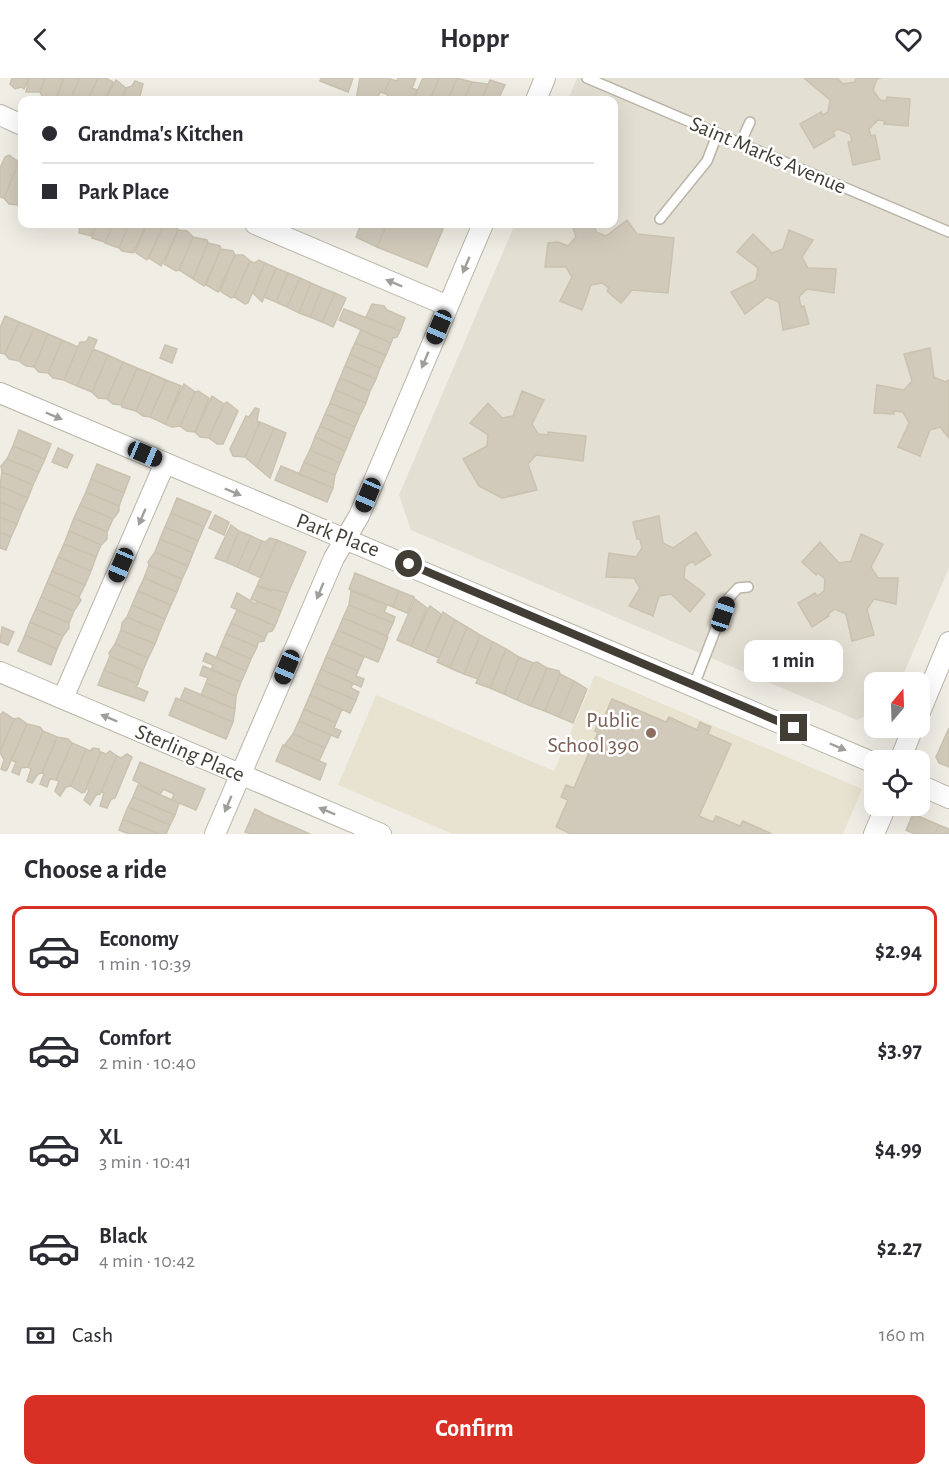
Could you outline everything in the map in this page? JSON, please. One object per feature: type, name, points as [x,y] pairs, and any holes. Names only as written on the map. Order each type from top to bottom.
[{"type":"street","points":[[538,96],[545,78]]},
{"type":"street","points":[[0,115],[18,122]]},
{"type":"street","points":[[264,228],[448,306]]},
{"type":"street","points":[[215,834],[334,558],[359,516],[481,228]]},
{"type":"street","name":"Park Place","points":[[2,398],[165,463],[864,759]]},
{"type":"street","points":[[63,698],[165,463]]},
{"type":"street","points":[[930,688],[949,642]]},
{"type":"street","name":"Sterling Place","points":[[0,672],[381,834]]},
{"type":"street","points":[[930,789],[949,798]]},
{"type":"street","points":[[874,834],[882,816]]},
{"type":"lane","name":"Saint Marks Avenue","points":[[587,78],[949,232]]},
{"type":"lane","points":[[740,144],[750,122]]},
{"type":"lane","points":[[660,219],[707,161],[717,135]]},
{"type":"lane","points":[[694,686],[727,600],[738,588],[748,587]]},
{"type":"shaded area","points":[[577,78],[949,78],[949,568],[904,672],[864,672],[864,717],[857,720],[411,530],[399,495],[513,228],[618,228],[618,96],[570,96]]},
{"type":"shaded area","name":"Public School 390","points":[[595,675],[862,789],[843,834],[453,834],[338,785],[376,695],[554,771]]},
{"type":"building","points":[[12,78],[29,78],[24,89],[21,87],[15,89],[10,84]]},
{"type":"building","points":[[29,78],[45,78],[40,92],[26,92]]},
{"type":"building","points":[[45,78],[64,78],[56,96],[42,96],[40,92]]},
{"type":"building","points":[[64,78],[80,78],[72,96],[57,96]]},
{"type":"building","points":[[80,78],[98,78],[90,96],[72,96]]},
{"type":"building","points":[[98,78],[106,78],[113,82],[107,96],[90,96]]},
{"type":"building","points":[[321,78],[353,78],[348,92],[320,81]]},
{"type":"building","points":[[360,78],[390,79],[384,93],[380,92],[378,96],[357,96]]},
{"type":"building","points":[[398,78],[416,78],[412,88],[417,90],[415,96],[388,96],[384,93],[390,79],[397,81]]},
{"type":"building","points":[[423,78],[439,78],[432,96],[415,96]]},
{"type":"building","points":[[439,78],[457,78],[450,96],[432,96]]},
{"type":"building","points":[[457,78],[472,82],[466,96],[450,96]]},
{"type":"building","points":[[804,78],[837,78],[843,84],[855,82],[856,78],[881,78],[877,79],[873,90],[880,100],[886,101],[887,97],[910,99],[908,126],[884,124],[885,121],[878,120],[869,129],[871,136],[875,135],[880,159],[853,165],[848,142],[852,141],[850,134],[838,129],[833,132],[835,136],[814,148],[800,124],[821,112],[823,115],[828,112],[830,100]]},
{"type":"building","points":[[116,80],[126,88],[123,96],[107,96]]},
{"type":"building","points":[[490,80],[505,85],[500,96],[483,96]]},
{"type":"building","points":[[135,81],[143,84],[140,96],[123,96],[126,88],[132,86]]},
{"type":"building","points":[[472,82],[488,84],[483,96],[466,96]]},
{"type":"building","points":[[9,155],[18,161],[18,164],[4,198],[0,197],[0,168],[5,157]]},
{"type":"building","points":[[18,164],[18,205],[9,204],[4,198]]},
{"type":"building","points":[[627,220],[637,234],[674,238],[668,293],[632,290],[621,303],[607,291],[609,288],[602,283],[591,285],[582,310],[560,301],[572,277],[566,267],[545,267],[548,243],[558,242],[568,246],[576,237],[573,228],[595,228],[596,232],[606,236]]},
{"type":"building","points":[[80,228],[95,228],[91,236],[79,233]]},
{"type":"building","points":[[96,228],[111,228],[105,242],[92,238]]},
{"type":"building","points":[[111,228],[127,228],[119,248],[105,243]]},
{"type":"building","points":[[127,228],[145,228],[133,253],[122,251],[119,248]]},
{"type":"building","points":[[145,228],[162,228],[147,260],[135,252]]},
{"type":"building","points":[[162,228],[178,228],[161,266],[149,258]]},
{"type":"building","points":[[359,228],[385,228],[377,247],[356,237]]},
{"type":"building","points":[[385,228],[443,228],[427,267],[377,247]]},
{"type":"building","points":[[178,230],[187,231],[193,237],[179,270],[176,271],[164,264]]},
{"type":"building","points":[[789,230],[813,240],[802,257],[808,268],[836,269],[834,293],[807,289],[799,297],[809,324],[783,330],[779,302],[767,297],[745,314],[731,292],[756,280],[758,268],[737,252],[753,234],[772,253],[783,249]]},
{"type":"building","points":[[193,237],[207,240],[208,243],[193,279],[179,270]]},
{"type":"building","points":[[208,243],[220,246],[221,249],[204,286],[193,279]]},
{"type":"building","points":[[221,249],[233,251],[235,255],[218,292],[206,285]]},
{"type":"building","points":[[235,255],[243,255],[250,261],[234,297],[231,298],[220,291]]},
{"type":"building","points":[[259,260],[265,263],[248,303],[245,304],[234,297],[250,261],[254,263]]},
{"type":"building","points":[[265,263],[276,268],[262,302],[253,293]]},
{"type":"building","points":[[276,268],[288,273],[276,302],[264,297]]},
{"type":"building","points":[[288,273],[300,278],[287,307],[276,302]]},
{"type":"building","points":[[300,278],[311,283],[299,313],[287,307]]},
{"type":"building","points":[[311,283],[322,288],[310,317],[299,313]]},
{"type":"building","points":[[322,288],[335,293],[322,322],[310,317]]},
{"type":"building","points":[[335,293],[346,298],[333,327],[322,322]]},
{"type":"building","points":[[372,304],[384,306],[387,310],[405,318],[400,331],[366,317]]},
{"type":"building","points":[[344,309],[400,331],[391,343],[339,320]]},
{"type":"building","points":[[5,316],[19,322],[5,354],[0,353],[0,328]]},
{"type":"building","points":[[19,322],[34,328],[19,361],[9,359],[5,354]]},
{"type":"building","points":[[34,328],[48,334],[34,367],[26,366],[19,361]]},
{"type":"building","points":[[361,330],[391,343],[386,355],[355,343]]},
{"type":"building","points":[[48,334],[62,340],[48,373],[39,372],[34,367]]},
{"type":"building","points":[[89,337],[97,340],[77,386],[64,380],[80,342],[86,342]]},
{"type":"building","points":[[62,340],[78,347],[64,380],[53,378],[48,373]]},
{"type":"building","points":[[355,343],[386,355],[380,368],[350,354]]},
{"type":"building","points":[[165,345],[177,349],[172,363],[160,358]]},
{"type":"building","points":[[930,348],[934,377],[945,382],[949,380],[949,438],[940,427],[930,430],[920,456],[898,447],[909,423],[903,412],[874,413],[877,385],[904,390],[912,381],[904,354]]},
{"type":"building","points":[[93,349],[108,355],[92,392],[77,386]]},
{"type":"building","points":[[350,354],[380,368],[376,379],[345,366]]},
{"type":"building","points":[[108,355],[123,362],[107,399],[98,398],[92,392]]},
{"type":"building","points":[[123,362],[137,368],[121,405],[113,404],[107,399]]},
{"type":"building","points":[[345,366],[376,379],[370,391],[340,378]]},
{"type":"building","points":[[137,368],[152,374],[136,411],[121,405]]},
{"type":"building","points":[[152,374],[166,380],[150,417],[143,416],[136,411]]},
{"type":"building","points":[[340,378],[370,391],[366,403],[335,390]]},
{"type":"building","points":[[166,380],[181,386],[165,424],[150,417]]},
{"type":"building","points":[[184,384],[195,392],[180,426],[172,427],[165,424]]},
{"type":"building","points":[[335,390],[366,403],[360,415],[330,403]]},
{"type":"building","points":[[198,391],[209,398],[195,432],[187,431],[180,426],[195,392]]},
{"type":"building","points":[[522,391],[544,400],[532,424],[538,434],[548,435],[548,432],[586,436],[583,461],[536,455],[528,464],[537,490],[502,498],[479,486],[463,459],[487,446],[488,435],[470,423],[488,403],[502,418],[513,416]]},
{"type":"building","points":[[212,396],[224,404],[209,438],[200,437],[195,432]]},
{"type":"building","points":[[227,402],[238,411],[223,444],[217,444],[209,438]]},
{"type":"building","points":[[330,403],[360,415],[355,427],[325,414]]},
{"type":"building","points":[[255,408],[259,409],[257,421],[260,422],[245,457],[233,456],[230,449],[246,416],[249,417]]},
{"type":"building","points":[[325,414],[355,427],[350,439],[320,426]]},
{"type":"building","points":[[260,422],[274,428],[257,467],[245,457]]},
{"type":"building","points":[[320,426],[350,439],[345,451],[315,437]]},
{"type":"building","points":[[274,428],[286,433],[270,478],[257,467]]},
{"type":"building","points":[[19,430],[51,444],[45,459],[13,446]]},
{"type":"building","points":[[315,437],[345,451],[340,463],[310,450]]},
{"type":"building","points":[[13,446],[45,459],[39,472],[7,459]]},
{"type":"building","points":[[58,448],[73,455],[67,468],[52,462]]},
{"type":"building","points":[[310,450],[340,463],[335,475],[304,462]]},
{"type":"building","points":[[7,459],[39,472],[33,485],[2,472],[1,466]]},
{"type":"building","points":[[304,462],[335,475],[333,488],[299,474]]},
{"type":"building","points":[[97,464],[130,477],[124,493],[91,479]]},
{"type":"building","points":[[281,466],[333,488],[327,502],[275,480]]},
{"type":"building","points":[[2,472],[33,485],[28,498],[0,486]]},
{"type":"building","points":[[91,479],[124,493],[119,506],[86,492]]},
{"type":"building","points":[[0,486],[28,498],[22,511],[0,502]]},
{"type":"building","points":[[86,492],[119,506],[119,511],[113,519],[80,505]]},
{"type":"building","points":[[177,498],[211,512],[204,527],[171,513]]},
{"type":"building","points":[[0,502],[22,511],[17,524],[0,517]]},
{"type":"building","points":[[80,505],[113,519],[107,532],[74,518]]},
{"type":"building","points":[[171,513],[204,527],[198,541],[165,527]]},
{"type":"building","points":[[215,515],[229,522],[224,535],[209,528]]},
{"type":"building","points":[[659,516],[663,543],[673,548],[696,532],[711,555],[695,565],[693,561],[685,566],[684,578],[705,594],[690,612],[671,594],[659,596],[653,616],[629,606],[640,588],[634,578],[606,577],[609,553],[636,557],[642,548],[633,522]]},
{"type":"building","points":[[0,517],[17,524],[11,537],[0,532]]},
{"type":"building","points":[[74,518],[107,532],[107,539],[101,545],[69,531]]},
{"type":"building","points":[[231,525],[239,531],[226,562],[215,558]]},
{"type":"building","points":[[165,527],[198,541],[193,553],[160,539]]},
{"type":"building","points":[[69,531],[101,545],[96,557],[64,544]]},
{"type":"building","points":[[239,531],[251,536],[237,567],[226,562]]},
{"type":"building","points":[[0,532],[11,537],[6,550],[0,548]]},
{"type":"building","points":[[861,534],[883,544],[871,567],[878,578],[898,578],[896,604],[874,599],[867,609],[874,635],[852,641],[846,614],[835,609],[828,614],[829,616],[812,627],[798,603],[815,593],[817,596],[824,591],[825,579],[818,573],[816,575],[802,562],[820,542],[839,563],[851,561]]},
{"type":"building","points":[[251,536],[262,541],[248,572],[237,567]]},
{"type":"building","points":[[270,538],[277,540],[261,578],[248,572],[262,541],[265,542]]},
{"type":"building","points":[[160,539],[193,553],[188,566],[155,552]]},
{"type":"building","points":[[277,540],[306,552],[288,593],[257,586]]},
{"type":"building","points":[[64,544],[96,557],[91,571],[58,557]]},
{"type":"building","points":[[155,552],[188,566],[182,579],[149,565],[148,562]]},
{"type":"building","points":[[58,557],[91,571],[85,585],[52,571]]},
{"type":"building","points":[[149,565],[182,579],[177,592],[144,578]]},
{"type":"building","points":[[52,571],[85,585],[79,597],[47,583]]},
{"type":"building","points":[[355,573],[399,591],[393,607],[349,589]]},
{"type":"building","points":[[144,578],[177,592],[171,605],[138,591]]},
{"type":"building","points":[[47,583],[79,597],[81,600],[74,611],[41,597]]},
{"type":"building","points":[[257,586],[288,593],[281,611],[251,599]]},
{"type":"building","points":[[138,591],[171,605],[165,619],[132,605]]},
{"type":"building","points":[[351,591],[387,605],[384,612],[395,617],[393,623],[349,605]]},
{"type":"building","points":[[399,591],[414,597],[407,613],[393,607]]},
{"type":"building","points":[[237,593],[256,604],[257,601],[281,611],[275,626],[231,607]]},
{"type":"building","points":[[41,597],[74,611],[69,623],[36,609]]},
{"type":"building","points":[[415,599],[427,608],[411,646],[397,640]]},
{"type":"building","points":[[132,605],[165,619],[160,631],[127,617]]},
{"type":"building","points":[[349,605],[393,623],[387,636],[343,618]]},
{"type":"building","points":[[430,606],[441,614],[425,652],[411,646]]},
{"type":"building","points":[[36,609],[69,623],[69,628],[63,636],[30,622]]},
{"type":"building","points":[[237,610],[275,626],[265,638],[231,623]]},
{"type":"building","points":[[443,612],[455,620],[439,658],[425,652]]},
{"type":"building","points":[[127,617],[160,631],[155,644],[121,630],[122,623]]},
{"type":"building","points":[[343,618],[388,637],[383,650],[338,630]]},
{"type":"building","points":[[455,620],[467,627],[450,668],[437,662]]},
{"type":"building","points":[[30,622],[63,636],[57,649],[25,635]]},
{"type":"building","points":[[231,623],[265,638],[264,641],[258,642],[257,647],[226,634]]},
{"type":"building","points":[[2,627],[14,632],[8,645],[0,642]]},
{"type":"building","points":[[467,627],[480,635],[464,674],[450,668]]},
{"type":"building","points":[[121,630],[155,644],[148,658],[115,644]]},
{"type":"building","points":[[338,630],[383,650],[378,662],[332,643]]},
{"type":"building","points":[[226,634],[257,647],[251,659],[221,646]]},
{"type":"building","points":[[25,635],[57,649],[51,665],[18,651]]},
{"type":"building","points":[[480,635],[493,642],[478,679],[464,674]]},
{"type":"building","points":[[493,642],[506,649],[490,688],[476,683]]},
{"type":"building","points":[[332,643],[364,657],[358,671],[326,657]]},
{"type":"building","points":[[115,644],[148,658],[143,670],[110,656],[109,653]]},
{"type":"building","points":[[221,646],[251,659],[246,671],[216,658]]},
{"type":"building","points":[[506,649],[519,657],[504,694],[490,688]]},
{"type":"building","points":[[206,653],[246,671],[241,682],[211,670],[213,665],[203,661]]},
{"type":"building","points":[[110,656],[143,670],[138,684],[104,670]]},
{"type":"building","points":[[326,657],[358,671],[356,676],[364,679],[361,687],[321,669]]},
{"type":"building","points":[[519,657],[533,663],[517,700],[504,694]]},
{"type":"building","points":[[537,662],[547,668],[531,706],[517,700],[533,663]]},
{"type":"building","points":[[203,666],[241,682],[236,696],[206,683],[208,678],[200,675]]},
{"type":"building","points":[[547,668],[559,671],[560,674],[545,711],[531,706]]},
{"type":"building","points":[[321,669],[353,683],[351,688],[359,692],[356,700],[315,683]]},
{"type":"building","points":[[104,670],[138,684],[136,687],[148,692],[144,701],[98,685]]},
{"type":"building","points":[[560,674],[574,681],[559,717],[545,711]]},
{"type":"building","points":[[574,681],[587,689],[573,723],[559,717]]},
{"type":"building","points":[[206,683],[236,696],[235,709],[201,695]]},
{"type":"building","points":[[315,683],[356,700],[350,713],[310,695]]},
{"type":"building","points":[[185,688],[235,709],[233,722],[180,700]]},
{"type":"building","points":[[310,695],[342,709],[336,723],[304,709]]},
{"type":"building","points":[[176,698],[233,722],[226,739],[169,715]]},
{"type":"building","points":[[612,699],[666,722],[669,717],[697,730],[700,722],[711,727],[708,734],[731,744],[699,816],[713,822],[716,816],[740,826],[743,821],[772,834],[571,834],[556,827],[568,800],[561,797],[566,785],[574,788],[598,732],[595,731],[597,726],[600,727]]},
{"type":"building","points":[[304,709],[336,723],[334,728],[341,731],[338,738],[299,721]]},
{"type":"building","points":[[3,712],[14,719],[0,752],[0,715]]},
{"type":"building","points":[[19,718],[27,724],[5,771],[1,769],[4,760],[0,752],[14,719]]},
{"type":"building","points":[[299,721],[331,735],[325,748],[293,734]]},
{"type":"building","points":[[27,724],[40,727],[43,731],[28,767],[21,768],[19,775],[12,772],[16,762],[11,760]]},
{"type":"building","points":[[949,728],[949,767],[939,763],[936,757]]},
{"type":"building","points":[[43,731],[57,737],[42,773],[38,774],[32,783],[27,781],[31,769],[28,767]]},
{"type":"building","points":[[293,734],[325,748],[319,761],[284,746]]},
{"type":"building","points":[[57,737],[68,739],[72,743],[56,780],[50,779],[47,787],[40,784],[44,774],[42,773]]},
{"type":"building","points":[[72,743],[86,749],[71,786],[66,787],[60,796],[55,791],[59,781],[56,780]]},
{"type":"building","points":[[283,745],[326,764],[320,780],[276,761]]},
{"type":"building","points":[[93,748],[99,749],[100,754],[85,792],[82,793],[71,786],[86,749],[90,751]]},
{"type":"building","points":[[110,751],[117,756],[100,794],[96,795],[90,805],[84,800],[89,790],[86,788],[101,752],[106,754]]},
{"type":"building","points":[[127,754],[132,757],[115,798],[111,799],[107,808],[100,806],[104,793],[101,792],[117,756],[121,758]]},
{"type":"building","points":[[140,762],[205,789],[196,810],[172,800],[174,794],[163,789],[160,795],[133,780]]},
{"type":"building","points":[[138,785],[179,803],[175,815],[133,797]]},
{"type":"building","points":[[133,797],[175,815],[170,825],[128,807]]},
{"type":"building","points":[[128,807],[170,825],[166,834],[159,834],[123,819]]},
{"type":"building","points":[[255,809],[310,834],[251,834],[245,832]]},
{"type":"building","points":[[912,816],[939,825],[935,834],[915,834],[906,830]]},
{"type":"building","points":[[123,819],[159,834],[129,834],[119,830]]},
{"type":"building","points":[[939,825],[949,829],[949,834],[935,834]]},
{"type":"place","name":"Public School 390","points":[[651,733]]},
{"type":"route","points":[[409,564],[794,728]]}]
